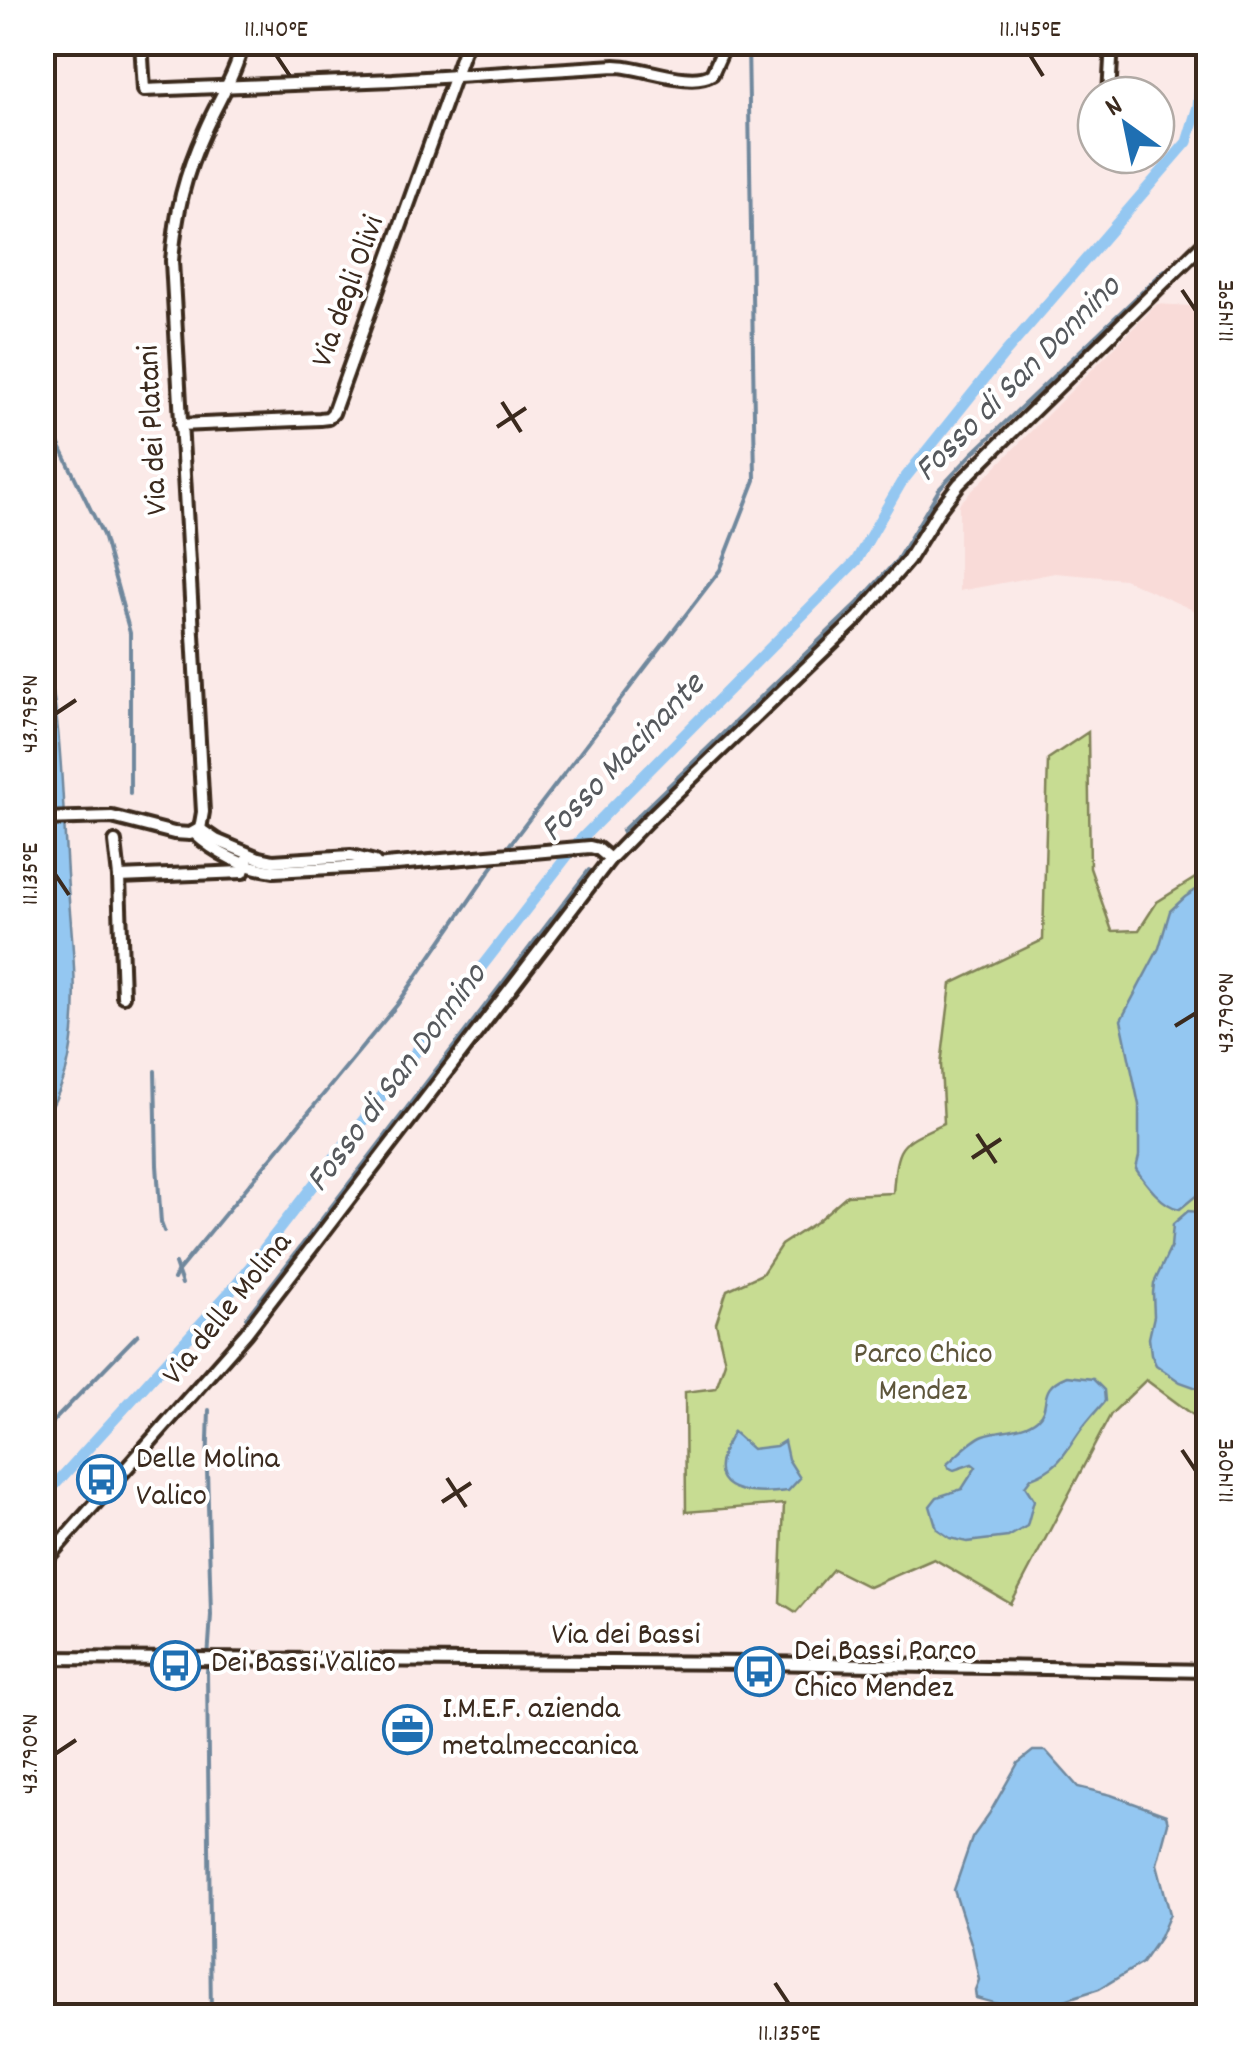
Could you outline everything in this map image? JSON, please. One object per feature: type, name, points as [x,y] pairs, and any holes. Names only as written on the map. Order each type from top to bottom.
[{"type":"street","points":[[141,42],[144,90],[622,66],[692,79],[709,77],[723,50],[818,42]]},
{"type":"street","name":"Via dei Platani","points":[[197,831],[202,812],[172,268],[176,218],[187,172],[228,87],[244,42]]},
{"type":"street","name":"Via degli Olivi","points":[[180,425],[330,416],[467,42]]},
{"type":"street","points":[[1110,75],[1112,42]]},
{"type":"street","name":"Via delle Molina","points":[[42,1564],[246,1332],[610,859],[859,617],[908,560],[958,484],[1208,239]]},
{"type":"street","points":[[42,819],[112,817],[174,833],[197,831],[247,860],[352,856],[386,865],[581,847],[598,849],[610,859]]},
{"type":"street","points":[[115,842],[122,996]]},
{"type":"street","points":[[118,877],[243,872],[247,860]]},
{"type":"street","name":"Via dei Bassi","points":[[42,1658],[762,1663],[1208,1671]]},
{"type":"shaded area","points":[[1157,304],[1208,307],[1208,645],[1203,649],[1195,611],[1124,579],[1055,573],[959,591],[959,504]]},
{"type":"green space","name":"Parco Chico Mendez","points":[[1088,732],[1090,868],[1112,931],[1139,930],[1157,902],[1208,870],[1208,1426],[1146,1380],[1111,1414],[1011,1604],[934,1559],[869,1587],[833,1569],[796,1612],[780,1602],[784,1504],[686,1512],[685,1392],[716,1388],[725,1362],[716,1323],[727,1290],[762,1274],[781,1245],[847,1195],[893,1193],[896,1164],[903,1147],[944,1123],[941,1065],[951,984],[1043,940],[1048,759]]},
{"type":"water","points":[[42,637],[57,725],[75,990],[67,1067],[43,1123],[43,1075],[50,1050],[51,929],[43,770]]},
{"type":"water","points":[[1208,882],[1208,1186],[1180,1209],[1161,1199],[1136,1169],[1139,1105],[1121,1020],[1159,948],[1170,911]]},
{"type":"water","points":[[1188,1211],[1208,1213],[1208,1392],[1180,1382],[1156,1365],[1149,1338],[1154,1283],[1171,1247],[1173,1224]]},
{"type":"water","points":[[1067,1376],[1093,1379],[1104,1390],[1105,1401],[1056,1463],[1025,1486],[1034,1500],[1027,1526],[1008,1537],[967,1542],[950,1538],[937,1529],[930,1506],[937,1497],[962,1489],[976,1467],[972,1464],[954,1470],[947,1464],[979,1437],[1025,1426],[1037,1419],[1051,1386]]},
{"type":"water","points":[[733,1432],[752,1449],[784,1441],[788,1459],[800,1478],[788,1491],[752,1492],[730,1486],[720,1469]]},
{"type":"water","points":[[1033,1751],[1046,1751],[1078,1787],[1166,1815],[1168,1823],[1157,1864],[1170,1914],[1142,1963],[1099,1989],[1027,2012],[976,1998],[979,1980],[954,1890],[972,1838],[1018,1763]]},
{"type":"waterway","points":[[174,1279],[397,1005],[491,869],[720,570],[755,480],[748,42]]},
{"type":"waterway","name":"Fosso Macinante","points":[[42,1499],[236,1285],[578,842],[856,561],[901,483],[1005,353],[1187,142],[1198,106],[1204,42]]},
{"type":"waterway","name":"Fosso di San Donnino","points":[[622,831],[857,604],[897,560],[940,488],[1165,270]]},
{"type":"waterway","points":[[42,385],[52,430],[103,535],[130,633],[130,794]]},
{"type":"waterway","name":"Fosso di San Donnino","points":[[246,1318],[589,870]]},
{"type":"waterway","points":[[155,1071],[157,1165],[164,1231]]},
{"type":"waterway","points":[[175,1264],[182,1284]]},
{"type":"waterway","points":[[42,1433],[138,1334]]},
{"type":"waterway","points":[[209,1410],[211,2016]]},
{"type":"place","name":"Delle Molina Valico","points":[[101,1479]]},
{"type":"place","name":"Dei Bassi Valico","points":[[176,1665]]},
{"type":"place","name":"Dei Bassi Parco Chico Mendez","points":[[759,1671]]},
{"type":"place","name":"I.M.E.F. azienda metalmeccanica","points":[[407,1729]]}]
